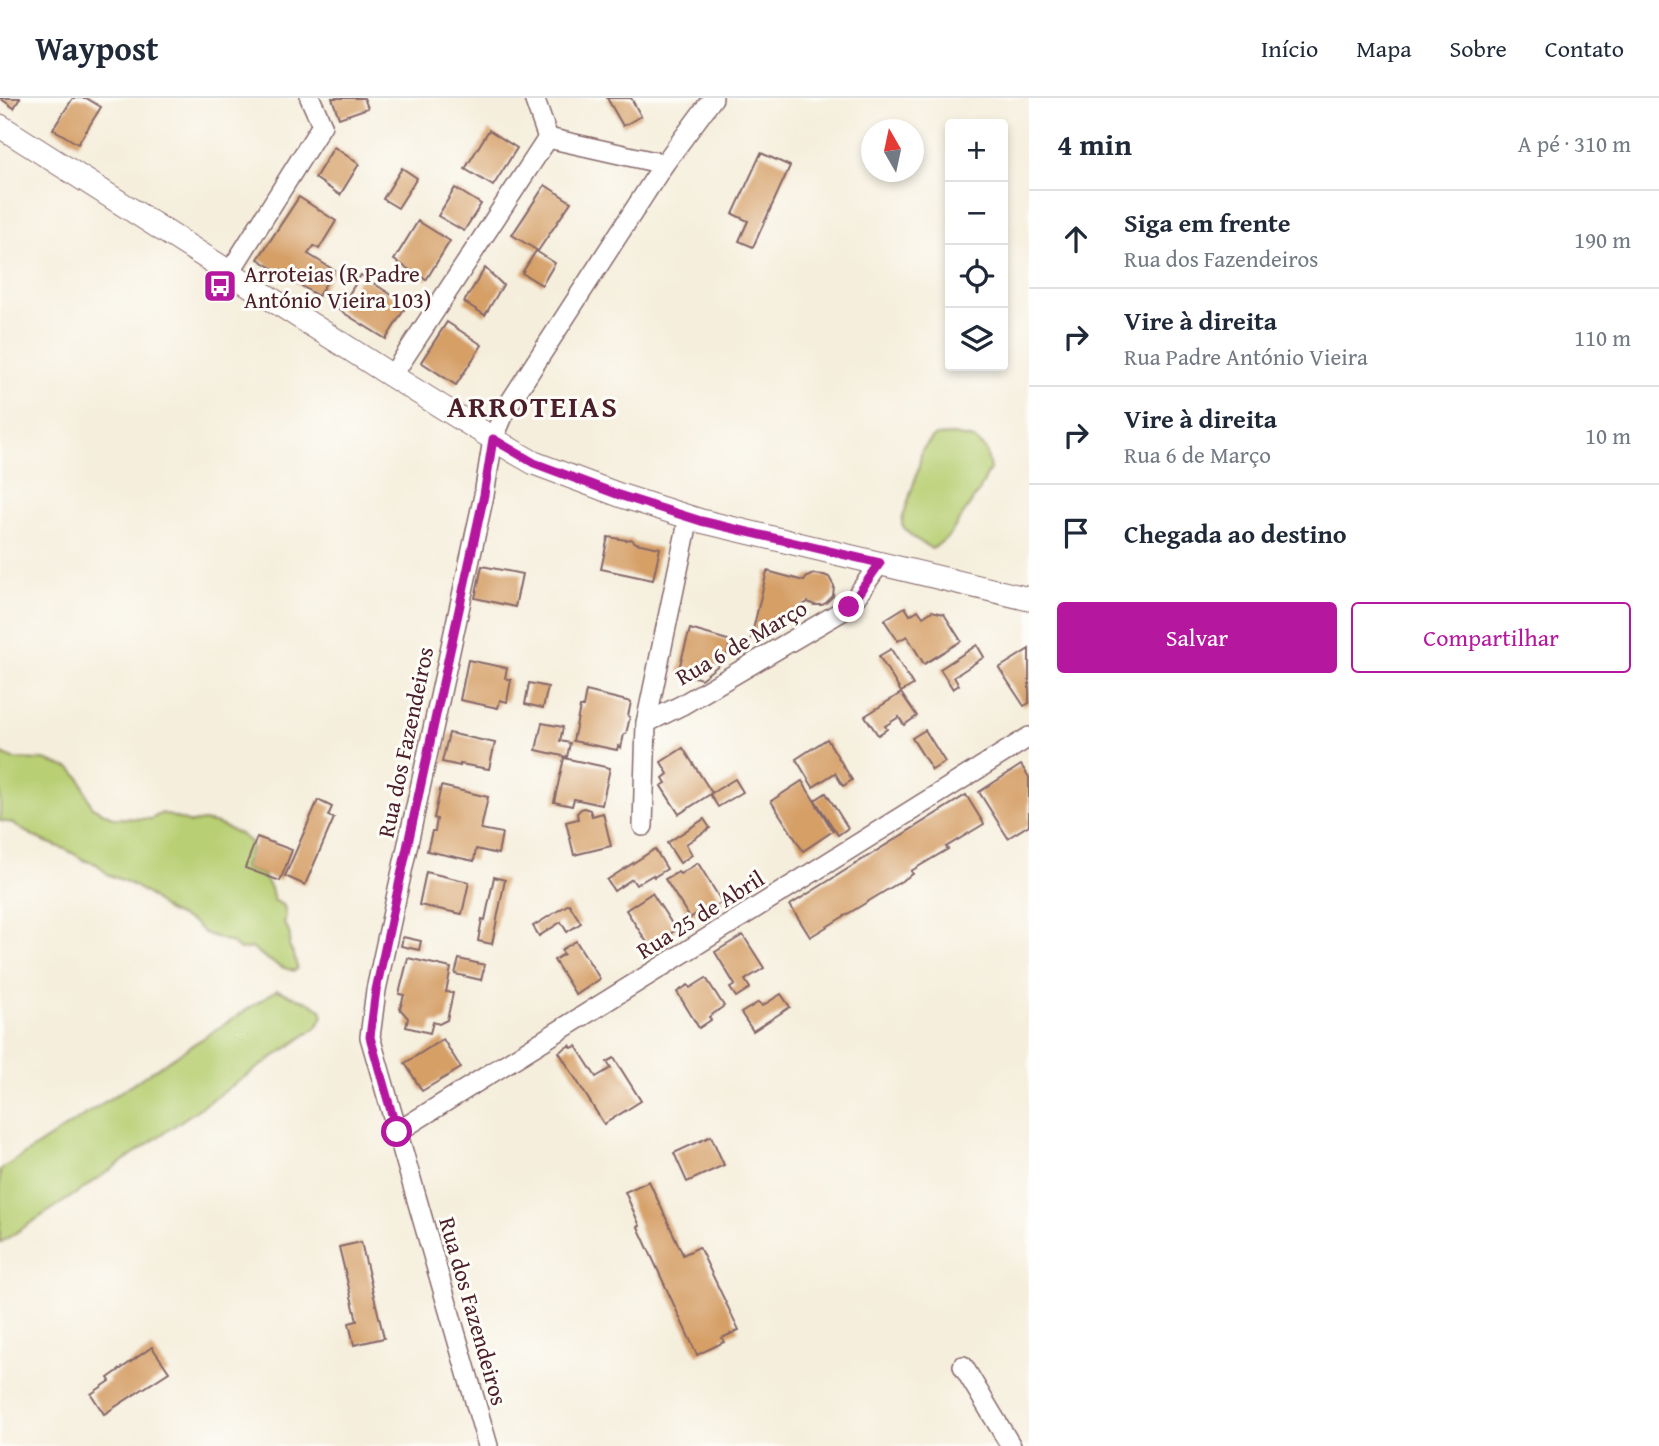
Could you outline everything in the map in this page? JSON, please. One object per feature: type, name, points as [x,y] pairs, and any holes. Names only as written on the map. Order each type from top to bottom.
[{"type":"street","points":[[230,272],[322,125],[310,98]]},
{"type":"street","points":[[534,98],[548,138]]},
{"type":"street","name":"Rua dos Fazendeiros","points":[[488,1446],[370,1037],[376,990],[484,495],[493,439],[507,407],[664,164],[713,98]]},
{"type":"street","points":[[0,126],[392,376],[534,463],[622,496],[689,517],[1029,599]]},
{"type":"street","points":[[392,376],[548,138]]},
{"type":"street","points":[[548,138],[664,164]]},
{"type":"street","name":"Rua 6 de Março","points":[[643,826],[646,723],[689,517]]},
{"type":"street","name":"Rua 6 de Março","points":[[646,723],[682,705],[849,607],[880,563]]},
{"type":"street","name":"Rua 25 de Abril","points":[[397,1132],[1029,737]]},
{"type":"street","points":[[963,1366],[1011,1446]]},
{"type":"green space","points":[[953,435],[974,439],[986,450],[990,469],[979,491],[948,537],[932,549],[911,536],[902,525],[902,520],[922,450],[934,436]]},
{"type":"green space","points":[[0,753],[13,759],[44,760],[72,769],[80,778],[92,807],[114,818],[151,819],[162,813],[191,823],[204,821],[218,824],[240,834],[250,842],[251,848],[245,869],[263,875],[274,900],[284,906],[284,925],[290,936],[289,946],[297,968],[295,971],[277,965],[252,948],[240,950],[232,943],[204,933],[194,923],[167,911],[146,893],[108,875],[97,864],[39,839],[13,823],[0,821]]},
{"type":"green space","points":[[277,990],[321,1010],[323,1016],[317,1027],[0,1243],[0,1170]]},
{"type":"building","points":[[0,98],[20,98],[14,108]]},
{"type":"building","points":[[73,98],[86,98],[101,107],[78,144],[53,129]]},
{"type":"building","points":[[332,98],[364,98],[368,108],[339,118]]},
{"type":"building","points":[[607,98],[631,98],[641,116],[623,126]]},
{"type":"building","points":[[489,130],[517,148],[493,186],[465,169]]},
{"type":"building","points":[[334,147],[359,164],[340,195],[315,178]]},
{"type":"building","points":[[761,153],[790,166],[753,247],[739,241],[748,221],[733,214]]},
{"type":"building","points":[[402,168],[417,178],[398,208],[383,199]]},
{"type":"building","points":[[545,185],[571,202],[538,251],[512,235]]},
{"type":"building","points":[[455,188],[481,204],[464,231],[438,216]]},
{"type":"building","points":[[299,197],[336,221],[319,249],[314,246],[308,254],[334,270],[318,296],[258,259]]},
{"type":"building","points":[[418,221],[450,241],[426,280],[394,260]]},
{"type":"building","points":[[536,251],[555,263],[542,285],[522,273]]},
{"type":"building","points":[[485,268],[503,285],[485,315],[464,302]]},
{"type":"building","points":[[361,275],[407,305],[386,339],[339,310]]},
{"type":"building","points":[[447,322],[482,345],[456,385],[421,362]]},
{"type":"building","points":[[608,537],[631,539],[636,543],[660,548],[653,580],[601,569]]},
{"type":"building","points":[[482,566],[522,574],[515,607],[475,598]]},
{"type":"building","points":[[767,571],[804,581],[813,574],[824,575],[829,577],[834,586],[833,596],[822,605],[808,602],[751,638]]},
{"type":"building","points":[[905,607],[910,615],[918,610],[923,617],[932,611],[944,614],[961,641],[924,664],[907,636],[898,641],[884,620]]},
{"type":"building","points":[[690,629],[731,641],[725,660],[701,679],[678,672]]},
{"type":"building","points":[[977,645],[984,657],[954,677],[959,685],[953,689],[940,669]]},
{"type":"building","points":[[891,649],[913,685],[901,692],[879,656]]},
{"type":"building","points":[[1029,649],[1029,703],[1024,706],[999,668]]},
{"type":"building","points":[[468,660],[507,668],[505,678],[511,680],[507,702],[500,700],[498,708],[460,700]]},
{"type":"building","points":[[529,683],[548,687],[543,708],[525,704]]},
{"type":"building","points":[[586,691],[631,702],[630,717],[621,748],[618,746],[617,750],[573,741]]},
{"type":"building","points":[[901,693],[917,716],[904,725],[899,717],[885,726],[887,729],[878,735],[865,716]]},
{"type":"building","points":[[542,723],[563,727],[560,741],[570,743],[567,757],[536,750]]},
{"type":"building","points":[[925,730],[945,762],[932,770],[912,738]]},
{"type":"building","points":[[449,733],[495,743],[489,769],[442,762]]},
{"type":"building","points":[[827,739],[852,780],[843,786],[835,773],[813,787],[796,759]]},
{"type":"building","points":[[683,748],[712,793],[679,814],[661,786],[666,783],[663,778],[668,774],[661,762]]},
{"type":"building","points":[[564,758],[610,768],[602,805],[574,799],[572,806],[554,802]]},
{"type":"building","points":[[1021,765],[1029,777],[1029,825],[1008,838],[979,792]]},
{"type":"building","points":[[735,779],[743,792],[718,807],[710,794]]},
{"type":"building","points":[[802,781],[833,831],[803,851],[771,801]]},
{"type":"building","points":[[441,786],[488,797],[481,829],[502,833],[498,854],[476,849],[474,861],[427,851],[432,831],[435,831],[437,819],[434,818]]},
{"type":"building","points":[[826,793],[848,828],[838,835],[815,800]]},
{"type":"building","points":[[966,795],[984,824],[911,871],[913,874],[810,937],[790,905]]},
{"type":"building","points":[[318,800],[332,807],[328,816],[334,818],[305,885],[285,876]]},
{"type":"building","points":[[584,808],[590,810],[592,816],[603,813],[611,846],[574,855],[566,822],[578,819],[577,813]]},
{"type":"building","points":[[704,819],[710,828],[686,844],[692,855],[680,863],[667,843]]},
{"type":"building","points":[[257,837],[292,850],[280,881],[245,868]]},
{"type":"building","points":[[655,849],[667,869],[636,885],[632,879],[614,891],[607,880]]},
{"type":"building","points":[[698,863],[722,902],[704,914],[702,910],[690,918],[665,879]]},
{"type":"building","points":[[426,872],[469,882],[462,914],[419,905]]},
{"type":"building","points":[[494,877],[505,880],[492,944],[478,941]]},
{"type":"building","points":[[652,893],[676,930],[650,947],[626,910]]},
{"type":"building","points":[[569,904],[581,923],[567,932],[561,922],[539,936],[533,926]]},
{"type":"building","points":[[743,935],[764,968],[745,980],[750,988],[736,997],[730,988],[735,985],[715,952]]},
{"type":"building","points":[[403,937],[421,941],[419,950],[401,946]]},
{"type":"building","points":[[576,941],[600,979],[576,995],[554,960],[564,954],[561,950]]},
{"type":"building","points":[[408,958],[451,968],[446,992],[453,993],[447,1020],[439,1024],[433,1022],[430,1033],[406,1027],[408,1018],[400,1009],[404,995],[399,994]]},
{"type":"building","points":[[459,959],[485,965],[481,980],[455,974]]},
{"type":"building","points":[[706,978],[724,1006],[699,1028],[677,992]]},
{"type":"building","points":[[781,994],[790,1007],[753,1031],[741,1013],[759,1002],[762,1006]]},
{"type":"building","points":[[443,1039],[461,1068],[422,1091],[405,1063]]},
{"type":"building","points":[[570,1045],[572,1048],[576,1046],[596,1077],[611,1068],[607,1062],[614,1058],[641,1101],[604,1124],[559,1052]]},
{"type":"building","points":[[711,1136],[724,1165],[687,1182],[674,1153]]},
{"type":"building","points":[[649,1181],[683,1255],[699,1247],[739,1330],[722,1338],[724,1342],[697,1355],[638,1227],[640,1226],[625,1192]]},
{"type":"building","points":[[361,1242],[384,1338],[354,1345],[349,1323],[357,1321],[339,1247]]},
{"type":"building","points":[[152,1347],[169,1372],[104,1414],[91,1394],[110,1381],[108,1378]]},
{"type":"place","name":"Arroteias (R Padre António Vieira 103)","points":[[220,286]]},
{"type":"district","name":"ARROTEIAS","points":[[533,406]]},
{"type":"route","points":[[397,1132],[370,1037],[376,990],[484,495],[493,439],[534,463],[622,496],[701,521],[880,563],[849,607]]}]
